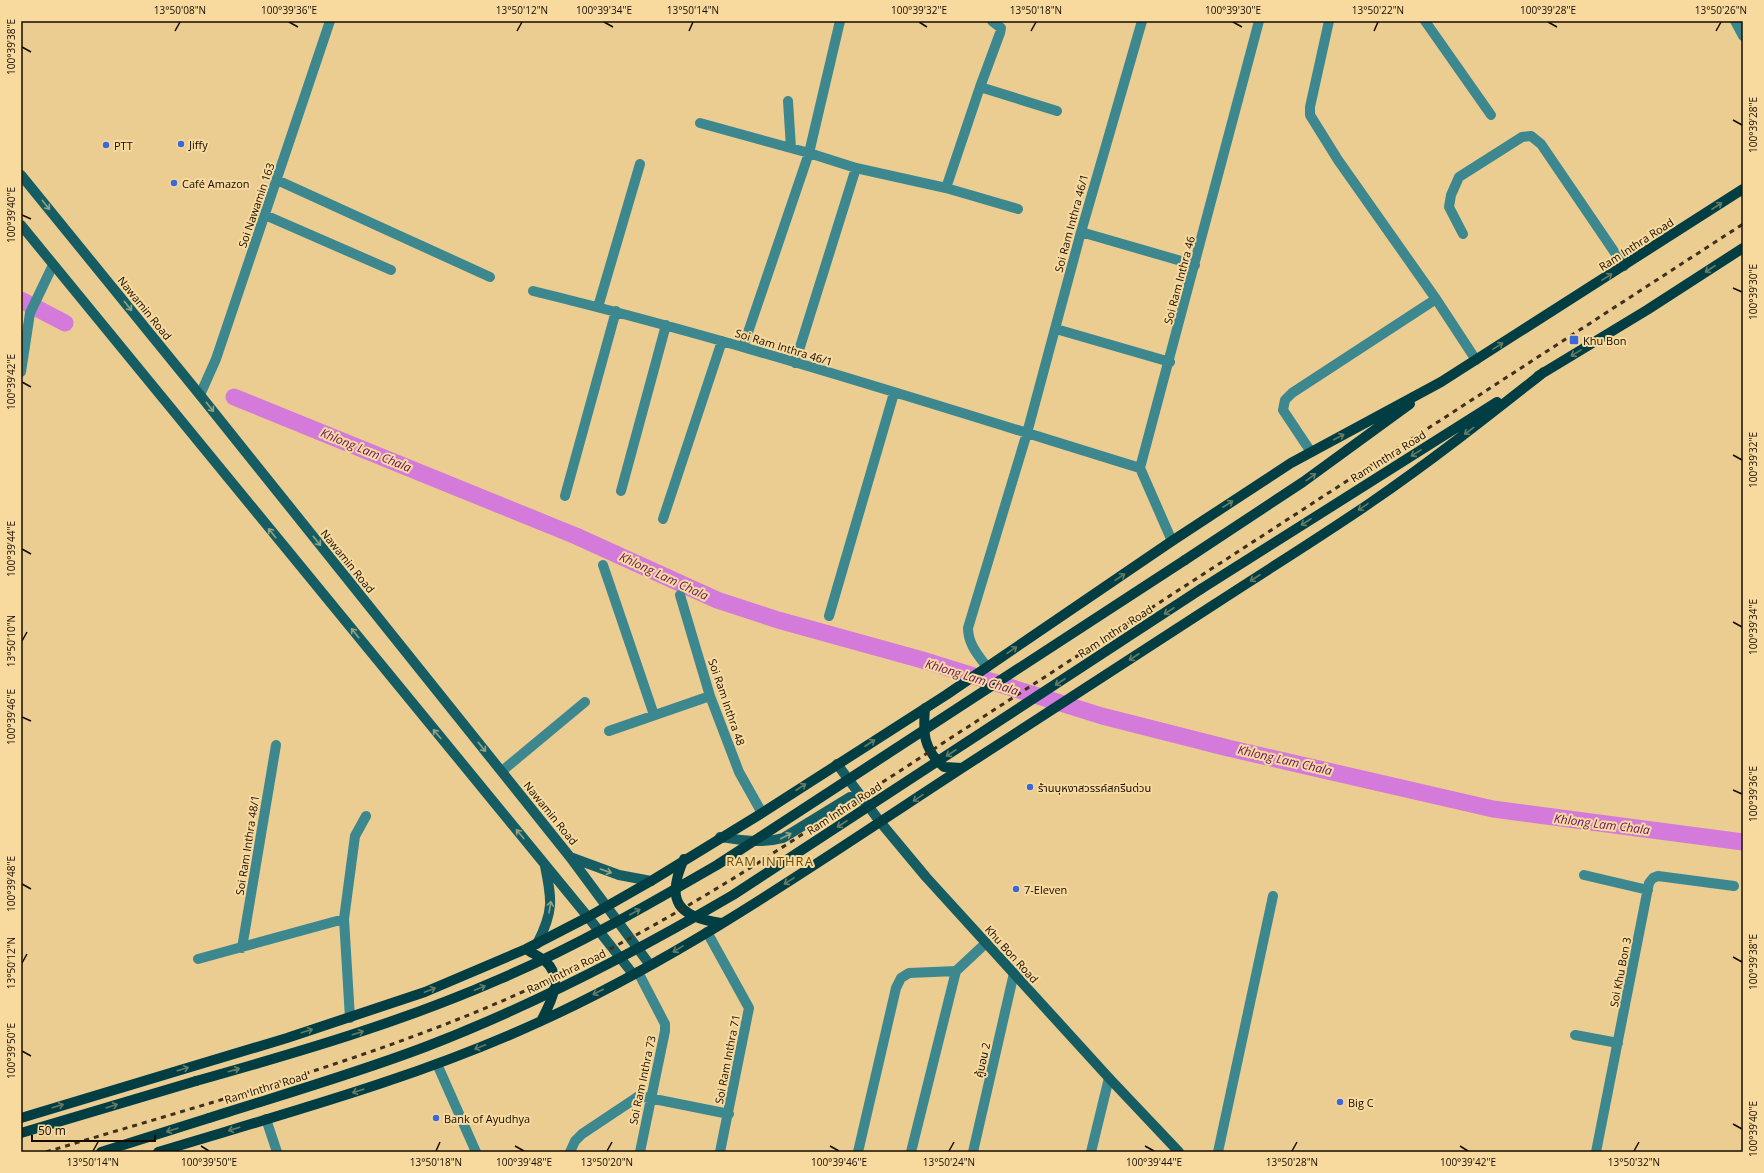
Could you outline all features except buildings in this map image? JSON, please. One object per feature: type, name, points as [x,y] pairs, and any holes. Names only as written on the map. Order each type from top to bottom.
[{"type":"main road","name":"Nawamin Road","points":[[21,175],[200,395],[570,856],[650,965]]},
{"type":"main road","name":"Ram Inthra Road","points":[[21,1133],[321,1045],[440,1004],[501,979],[628,916],[717,865],[1303,482],[1441,382],[1743,190]]},
{"type":"main road","points":[[21,225],[635,973]]},
{"type":"main road","name":"Ram Inthra Road","points":[[102,1152],[350,1074],[468,1030],[591,973],[664,935],[740,890],[1318,514],[1544,372],[1647,310],[1743,248]]},
{"type":"main road","name":"Ram Inthra Road","points":[[158,1152],[372,1087],[437,1064],[541,1021],[650,965],[721,924],[881,823],[962,768],[1369,503],[1476,426],[1544,372]]},
{"type":"main road","name":"Ram Inthra Road","points":[[21,1118],[350,1018],[432,989],[537,944],[651,881],[720,837],[762,813],[946,695],[1172,541],[1291,463],[1441,382]]},
{"type":"main road","points":[[925,708],[925,741],[929,750],[944,766],[962,768]]},
{"type":"main road","name":"Khu Bon Road","points":[[837,764],[881,823],[926,877],[1109,1078],[1179,1152]]},
{"type":"main road","points":[[720,837],[770,842],[783,838],[850,797],[863,799]]},
{"type":"main road","points":[[570,856],[619,875],[651,881]]},
{"type":"main road","points":[[684,860],[679,871],[674,891],[678,905],[688,914],[704,921],[721,924]]},
{"type":"main road","points":[[537,944],[545,928],[551,899],[545,864]]},
{"type":"main road","points":[[526,949],[546,962],[552,971],[555,983],[553,999],[541,1021]]},
{"type":"street","name":"Soi Nawamin 163","points":[[200,395],[216,359],[330,21]]},
{"type":"street","points":[[743,347],[809,153],[840,21]]},
{"type":"street","points":[[946,188],[1001,28],[992,21]]},
{"type":"street","name":"Soi Ram Inthra 46/1","points":[[984,669],[968,636],[968,628],[1027,433],[1081,232],[1142,21]]},
{"type":"street","name":"Soi Ram Inthra 46","points":[[1140,468],[1170,362],[1259,21]]},
{"type":"street","points":[[1329,21],[1310,107],[1310,115],[1338,160],[1436,299],[1476,360]]},
{"type":"street","points":[[1425,21],[1491,115]]},
{"type":"street","points":[[1735,21],[1743,36]]},
{"type":"street","points":[[980,87],[1057,111]]},
{"type":"street","points":[[788,101],[791,148]]},
{"type":"street","points":[[700,124],[809,153],[856,168],[946,188],[1018,209]]},
{"type":"street","points":[[1463,234],[1449,208],[1451,195],[1459,177],[1522,137],[1531,136],[1542,144],[1624,266]]},
{"type":"street","points":[[598,307],[640,164]]},
{"type":"street","points":[[795,363],[856,168]]},
{"type":"street","points":[[277,180],[490,277]]},
{"type":"street","points":[[265,215],[391,270]]},
{"type":"street","points":[[1081,232],[1195,265]]},
{"type":"street","points":[[21,372],[26,315],[54,265]]},
{"type":"street","name":"Soi Ram Inthra 46/1","points":[[533,291],[616,311],[743,347],[1027,433]]},
{"type":"street","points":[[1311,452],[1283,410],[1285,400],[1292,393],[1436,299]]},
{"type":"street","points":[[565,496],[616,311]]},
{"type":"street","points":[[621,492],[666,325]]},
{"type":"street","points":[[1056,329],[1170,362]]},
{"type":"street","points":[[663,519],[722,341]]},
{"type":"street","points":[[829,616],[894,393]]},
{"type":"street","points":[[1027,433],[1140,468],[1172,541]]},
{"type":"street","points":[[603,565],[654,715]]},
{"type":"street","name":"Soi Ram Inthra 48","points":[[680,595],[710,696],[739,772],[762,813]]},
{"type":"street","points":[[609,732],[710,696]]},
{"type":"street","points":[[502,772],[585,702]]},
{"type":"street","name":"Soi Ram Inthra 48/1","points":[[242,948],[276,745]]},
{"type":"street","points":[[350,1018],[344,919],[355,836],[366,816]]},
{"type":"street","points":[[1584,876],[1648,890]]},
{"type":"street","name":"Soi Khu Bon 3","points":[[1596,1152],[1649,883],[1653,878],[1658,876],[1734,886]]},
{"type":"street","points":[[1218,1152],[1273,896]]},
{"type":"street","points":[[198,959],[344,919]]},
{"type":"street","name":"Soi Ram Inthra 71","points":[[707,932],[749,1008],[729,1114],[720,1152]]},
{"type":"street","points":[[911,1152],[956,971],[986,943]]},
{"type":"street","points":[[858,1152],[896,988],[901,978],[909,972],[956,971]]},
{"type":"street","name":"Soi Ram Inthra 73","points":[[635,973],[665,1024],[665,1031],[640,1152]]},
{"type":"street","name":"คู้บอน 2","points":[[973,1152],[1014,974]]},
{"type":"street","points":[[1575,1035],[1618,1043]]},
{"type":"street","points":[[437,1064],[476,1152]]},
{"type":"street","points":[[1091,1152],[1109,1078]]},
{"type":"street","points":[[570,1152],[575,1141],[582,1134],[639,1096],[729,1114]]},
{"type":"street","points":[[266,1119],[276,1152]]},
{"type":"waterway","name":"Khlong Lam Chala","points":[[21,300],[65,323]]},
{"type":"waterway","name":"Khlong Lam Chala","points":[[234,397],[576,536],[717,600],[778,620],[926,661],[1102,716],[1228,748],[1493,809],[1743,842]]},
{"type":"railway","points":[[46,1152],[269,1085],[379,1049],[434,1029],[523,992],[593,958],[660,922],[758,863],[1743,224]]},
{"type":"place","name":"Jiffy","points":[[181,144]]},
{"type":"place","name":"PTT","points":[[106,145]]},
{"type":"place","name":"Café Amazon","points":[[174,183]]},
{"type":"place","name":"Khu Bon","points":[[1574,340]]},
{"type":"place","name":"ร้านบุหงาสวรรค์สกรีนด่วน","points":[[1030,787]]},
{"type":"place","name":"7-Eleven","points":[[1016,889]]},
{"type":"place","name":"Big C","points":[[1340,1102]]},
{"type":"place","name":"Bank of Ayudhya","points":[[436,1118]]},
{"type":"district","name":"RAM INTHRA","points":[[770,861]]}]
